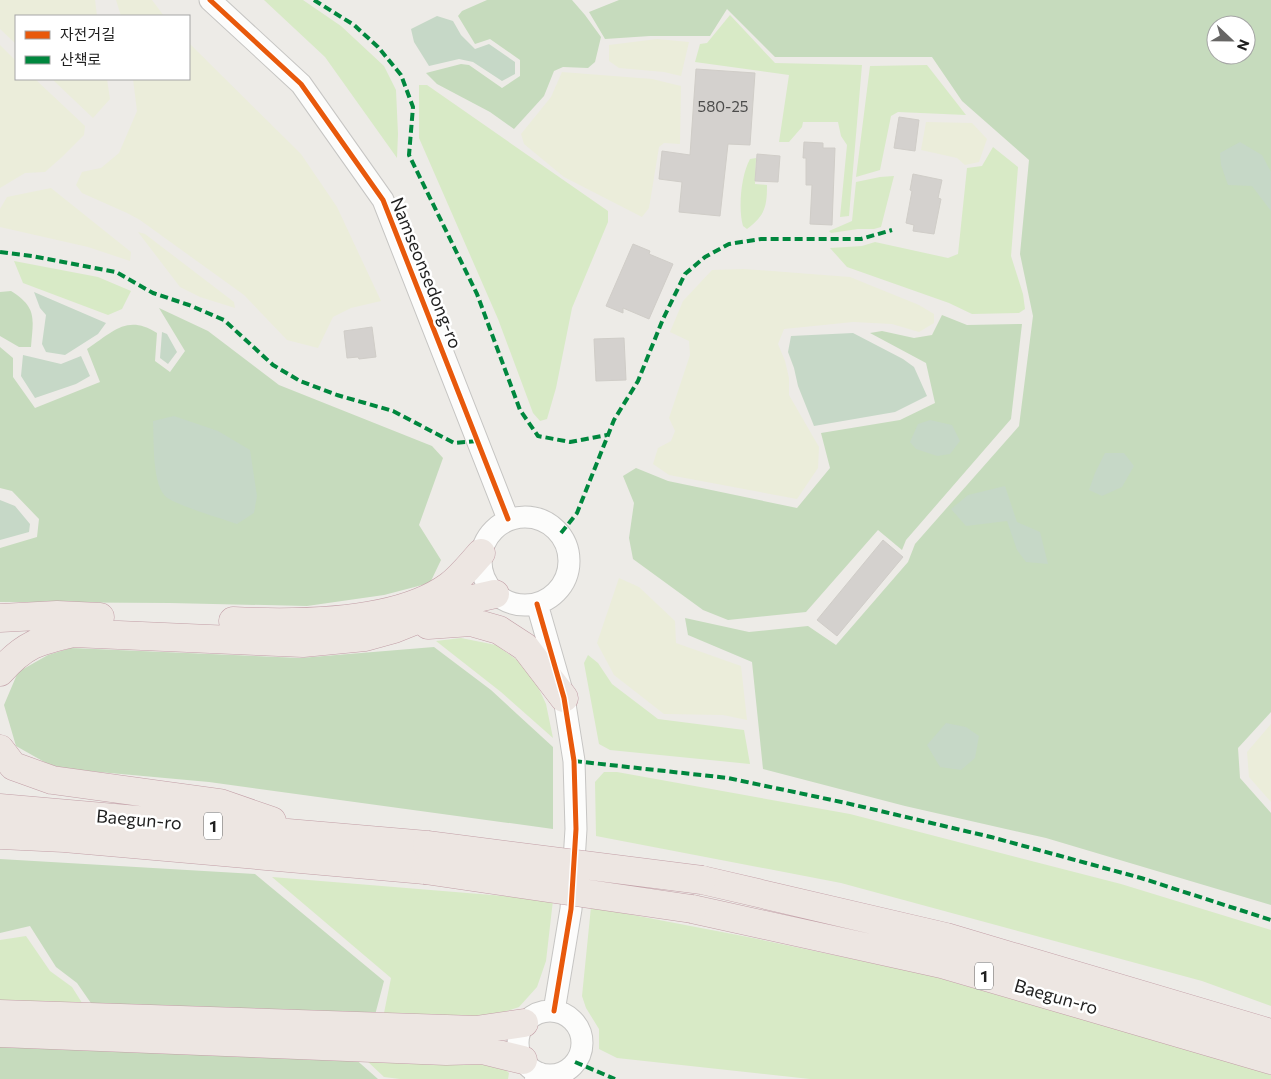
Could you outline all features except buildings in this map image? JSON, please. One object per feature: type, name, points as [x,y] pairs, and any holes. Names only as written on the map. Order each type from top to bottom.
[{"type":"highway","points":[[0,618],[57,615],[244,622],[305,622],[367,616],[421,602],[449,585],[481,553]]},
{"type":"highway","points":[[0,672],[14,656],[39,641],[73,633],[304,643],[364,637],[394,629],[464,601],[495,594]]},
{"type":"highway","points":[[394,629],[445,622],[471,622],[499,630],[525,648],[564,698]]},
{"type":"highway","points":[[0,749],[13,766],[52,780],[220,803],[311,835]]},
{"type":"highway","name":"Baegun-ro","points":[[0,808],[311,835],[692,909],[942,964],[1271,1060]]},
{"type":"highway","name":"Baegun-ro","points":[[0,835],[64,838],[258,855],[426,857],[702,880],[946,937],[1271,1033]]},
{"type":"highway","points":[[0,848],[258,855]]},
{"type":"highway","points":[[0,1014],[467,1030],[524,1023]]},
{"type":"highway","points":[[0,1033],[446,1051],[482,1050],[532,1070]]},
{"type":"street","name":"Namseonsedong-ro","points":[[210,0],[301,84],[383,200],[508,519]]},
{"type":"street","points":[[522,516],[537,517],[561,533],[568,546],[570,560],[568,575],[561,588],[550,598],[537,604],[522,605],[508,602],[495,594],[486,582],[482,568],[481,553],[486,539],[496,527],[508,519],[522,516]]},
{"type":"street","points":[[537,604],[564,698],[574,761],[576,829],[571,909],[554,1011]]},
{"type":"street","points":[[554,1011],[572,1019],[578,1027],[581,1047],[578,1057],[564,1071],[555,1074],[544,1074],[532,1070],[520,1054],[518,1044],[524,1023],[538,1014],[554,1011]]},
{"type":"green space","points":[[0,0],[95,0],[97,15],[15,15],[15,43],[0,29]]},
{"type":"green space","points":[[116,0],[152,0],[163,15],[121,15]]},
{"type":"green space","points":[[264,0],[303,0],[341,26],[384,66],[396,90],[397,158],[325,57]]},
{"type":"green space","points":[[487,0],[572,0],[601,37],[595,62],[588,68],[563,67],[554,71],[544,96],[514,129],[490,112],[437,84],[426,73],[461,64],[469,65],[502,88],[520,76],[520,60],[490,39],[475,44],[458,16],[462,11]]},
{"type":"green space","points":[[619,0],[1271,0],[1271,712],[1238,748],[1240,778],[1271,813],[1271,905],[1046,838],[905,806],[763,769],[752,662],[688,635],[685,618],[749,632],[808,626],[836,645],[908,562],[915,544],[1019,426],[1033,316],[1020,254],[1029,160],[962,101],[932,57],[775,57],[727,9],[710,36],[650,36],[605,39],[589,12]]},
{"type":"green space","points":[[730,15],[775,63],[862,65],[849,216],[840,217],[847,145],[841,136],[838,122],[803,122],[802,127],[789,142],[779,142],[789,75],[695,62],[700,44],[707,43]]},
{"type":"green space","points":[[437,16],[453,21],[461,35],[475,49],[489,44],[515,62],[515,74],[502,81],[473,62],[459,59],[429,66],[414,42],[411,29]]},
{"type":"green space","points":[[657,39],[689,42],[681,76],[664,72],[619,68],[609,61],[609,45]]},
{"type":"green space","points":[[190,44],[301,154],[337,207],[381,301],[351,308],[333,317],[318,348],[287,340],[244,295],[140,220],[82,193],[76,185],[82,172],[101,168],[119,153],[137,111],[133,80],[190,80]]},
{"type":"green space","points":[[0,45],[15,60],[15,80],[36,80],[85,126],[84,135],[45,172],[25,173],[0,188]]},
{"type":"green space","points":[[927,65],[966,115],[898,112],[891,116],[880,170],[856,177],[870,66]]},
{"type":"green space","points":[[562,72],[652,79],[681,86],[680,144],[664,143],[659,147],[649,208],[642,217],[564,177],[524,144],[521,134],[551,97]]},
{"type":"green space","points":[[53,80],[107,80],[110,99],[93,118]]},
{"type":"green space","points":[[419,85],[427,85],[608,211],[608,222],[572,308],[556,388],[547,419],[540,421],[533,413],[498,319],[419,138]]},
{"type":"green space","points":[[926,122],[972,123],[987,139],[979,162],[965,165],[957,158],[921,150]]},
{"type":"green space","points":[[1240,142],[1262,155],[1271,172],[1271,211],[1252,186],[1228,185],[1221,165],[1220,153]]},
{"type":"green space","points":[[993,147],[1018,167],[1011,256],[1023,294],[1025,309],[1019,313],[972,314],[949,303],[847,267],[830,248],[862,246],[875,242],[948,258],[958,254],[967,168],[982,166]]},
{"type":"green space","points":[[756,158],[755,184],[767,185],[766,199],[761,215],[747,229],[743,226],[741,219],[741,192],[744,174],[750,159]]},
{"type":"green space","points":[[894,176],[881,227],[831,233],[829,231],[852,221],[856,182]]},
{"type":"green space","points":[[51,188],[131,252],[130,261],[88,247],[0,227],[0,209],[7,197]]},
{"type":"green space","points":[[138,232],[145,234],[234,302],[235,308],[200,297],[180,287]]},
{"type":"green space","points":[[14,261],[98,277],[131,291],[122,309],[108,315],[23,283]]},
{"type":"green space","points":[[744,269],[850,277],[919,305],[934,314],[934,323],[919,332],[892,324],[853,322],[784,329],[778,344],[789,378],[789,395],[819,447],[818,468],[797,499],[669,475],[653,464],[658,448],[671,441],[675,431],[669,418],[690,355],[689,341],[670,332],[683,301],[712,270]]},
{"type":"green space","points":[[11,291],[20,297],[30,309],[33,321],[31,347],[19,347],[0,336],[0,292]]},
{"type":"green space","points":[[34,292],[106,323],[98,334],[65,355],[46,352],[42,344],[46,315],[40,308]]},
{"type":"green space","points":[[159,308],[208,331],[279,385],[432,446],[443,458],[419,525],[441,560],[430,583],[384,595],[307,606],[0,602],[0,548],[37,537],[39,519],[12,491],[0,488],[0,347],[13,358],[13,377],[35,408],[100,382],[87,349],[113,331],[129,325],[137,325],[157,333],[155,361],[170,372],[185,351]]},
{"type":"green space","points":[[942,315],[967,325],[1022,324],[1011,419],[906,540],[902,550],[878,530],[806,612],[728,620],[703,610],[633,559],[629,538],[634,503],[623,476],[636,468],[668,481],[797,508],[830,468],[821,433],[900,420],[935,403],[926,363],[870,333],[882,331],[914,338],[932,335]]},
{"type":"green space","points":[[162,332],[167,334],[177,352],[168,364],[160,358]]},
{"type":"green space","points":[[853,333],[903,359],[914,367],[927,396],[895,412],[814,426],[798,386],[788,352],[791,336]]},
{"type":"green space","points":[[23,355],[61,364],[81,356],[90,376],[76,384],[35,398],[21,376]]},
{"type":"green space","points":[[174,416],[218,431],[250,450],[257,496],[254,513],[237,524],[187,507],[165,496],[161,490],[156,471],[153,421]]},
{"type":"green space","points":[[930,420],[952,425],[960,441],[950,454],[937,456],[916,449],[910,442],[918,424]]},
{"type":"green space","points":[[1105,453],[1124,453],[1134,466],[1122,487],[1102,496],[1089,490]]},
{"type":"green space","points":[[1005,486],[1017,522],[1040,532],[1048,564],[1026,562],[1017,550],[1007,521],[966,526],[951,509],[968,495]]},
{"type":"green space","points":[[0,500],[15,506],[30,524],[29,532],[0,540]]},
{"type":"green space","points":[[619,578],[639,587],[675,621],[676,643],[741,666],[747,720],[723,715],[664,714],[614,675],[597,643]]},
{"type":"green space","points":[[461,638],[496,645],[520,662],[538,687],[546,704],[553,738],[501,692],[436,641]]},
{"type":"green space","points":[[434,647],[491,690],[553,747],[553,829],[209,782],[55,768],[16,746],[4,705],[18,672],[48,655],[71,648],[300,658]]},
{"type":"green space","points":[[588,655],[598,663],[612,684],[658,719],[744,730],[750,764],[610,750],[599,744],[584,663]]},
{"type":"green space","points":[[946,723],[966,727],[979,736],[975,758],[961,770],[940,767],[927,745]]},
{"type":"green space","points":[[1271,724],[1271,802],[1249,777],[1247,752]]},
{"type":"green space","points":[[604,772],[617,772],[850,814],[1121,884],[1271,930],[1271,1006],[1202,981],[841,883],[596,836],[595,782]]},
{"type":"green space","points":[[0,859],[255,874],[384,981],[375,1015],[93,1006],[77,983],[56,967],[30,926],[0,933]]},
{"type":"green space","points":[[272,877],[553,900],[546,961],[537,987],[519,1007],[487,1018],[384,1013],[391,978]]},
{"type":"green space","points":[[591,907],[748,937],[929,975],[1248,1067],[1271,1075],[1271,1079],[810,1079],[617,1058],[599,1049],[599,1029],[586,1008],[582,996]]},
{"type":"green space","points":[[26,936],[50,971],[72,987],[84,1006],[0,1004],[0,940]]},
{"type":"green space","points":[[0,1042],[353,1057],[378,1079],[0,1079]]},
{"type":"green space","points":[[365,1059],[498,1063],[509,1073],[508,1079],[400,1079],[384,1077]]},
{"type":"marked path","points":[[314,0],[354,25],[378,47],[401,75],[413,107],[409,155],[477,294],[520,410],[538,436],[570,442],[607,435]]},
{"type":"marked path","points":[[561,533],[577,513],[614,420],[638,381],[663,319],[685,274],[705,257],[729,244],[761,239],[861,239],[892,230]]},
{"type":"marked path","points":[[0,252],[116,272],[153,293],[189,305],[224,320],[273,365],[300,381],[337,395],[393,411],[454,443],[477,441]]},
{"type":"marked path","points":[[574,761],[728,778],[846,803],[991,837],[1141,878],[1271,920]]},
{"type":"marked path","points":[[575,1062],[615,1079]]},
{"type":"cycle path","points":[[210,0],[301,84],[383,200],[508,519]]},
{"type":"cycle path","points":[[537,604],[564,698],[574,761],[576,829],[571,909],[554,1011]]}]
